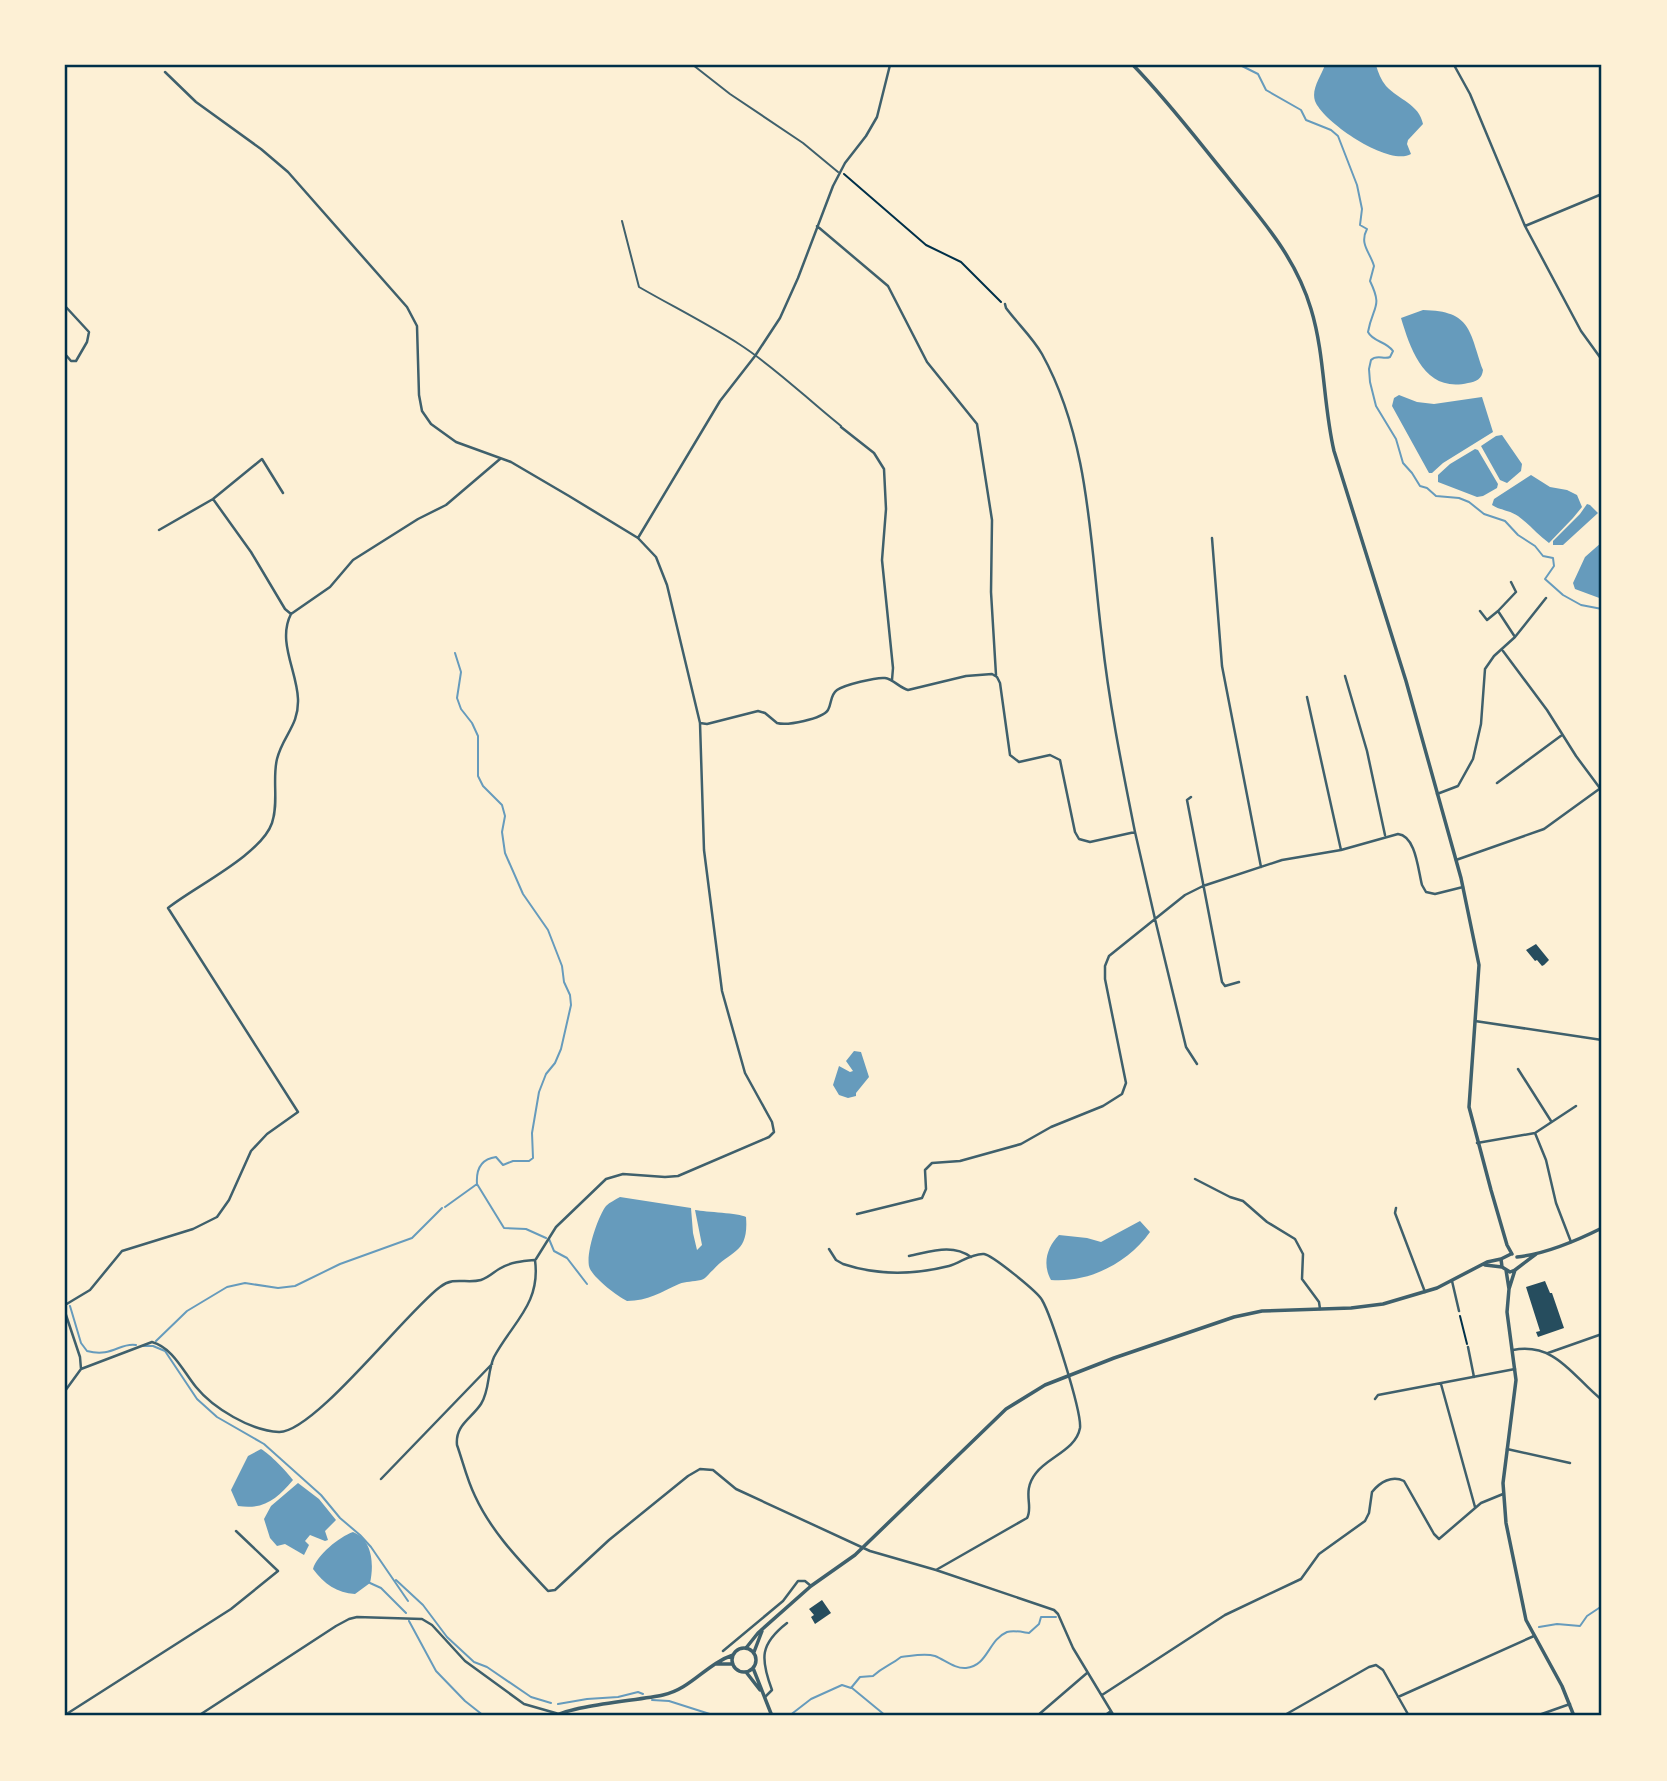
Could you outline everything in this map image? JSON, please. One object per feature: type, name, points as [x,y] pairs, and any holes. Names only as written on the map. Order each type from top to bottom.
[{"type":"street","points":[[638,538],[720,401],[755,356],[787,304],[840,172],[874,125],[890,65]]},
{"type":"street","points":[[1133,65],[1182,118],[1275,235],[1299,275],[1317,330],[1327,414],[1337,462],[1406,681],[1463,887],[1479,965],[1468,1097],[1477,1143],[1507,1245],[1517,1257],[1520,1266]]},
{"type":"street","points":[[1454,65],[1475,104],[1525,226],[1581,331],[1602,360]]},
{"type":"street","points":[[165,72],[196,102],[288,172],[369,262],[413,316],[418,337],[418,388],[425,417],[436,429],[456,442],[501,458],[559,489],[638,538],[654,554],[664,574],[701,723],[704,850],[722,991],[743,1067],[772,1122],[774,1132],[769,1137],[678,1176],[623,1174],[606,1179],[556,1227],[536,1260],[530,1304],[492,1363],[381,1479]]},
{"type":"street","points":[[1525,226],[1602,194]]},
{"type":"street","points":[[817,226],[888,286],[928,362],[977,424],[992,520],[991,592],[996,676],[1000,683],[1010,755],[1017,761],[1050,755],[1060,760],[1075,832],[1079,839],[1090,842],[1135,832]]},
{"type":"street","points":[[1005,304],[1006,309],[1044,357],[1066,406],[1075,436],[1087,504],[1110,706],[1154,919],[1185,1044],[1197,1064]]},
{"type":"street","points":[[65,306],[89,332],[87,342],[76,361],[71,361],[65,354]]},
{"type":"street","points":[[841,427],[874,453],[884,469],[886,509],[882,560],[893,668],[891,681]]},
{"type":"street","points":[[65,1305],[90,1290],[122,1251],[193,1229],[217,1217],[229,1200],[251,1151],[267,1134],[298,1112],[168,908],[238,860],[262,839],[271,825],[276,762],[295,722],[298,707],[287,641],[290,614],[330,587],[353,561],[418,519],[446,505],[501,458]]},
{"type":"street","points":[[159,530],[213,499],[262,459],[283,493]]},
{"type":"street","points":[[213,499],[246,544],[285,610],[290,614]]},
{"type":"street","points":[[1212,538],[1222,666],[1261,867]]},
{"type":"street","points":[[1480,611],[1487,620],[1498,611],[1516,592],[1511,582]]},
{"type":"street","points":[[1437,794],[1458,786],[1470,765],[1480,724],[1484,673],[1491,660],[1515,637],[1546,598]]},
{"type":"street","points":[[1498,611],[1515,637]]},
{"type":"street","points":[[1456,860],[1544,829],[1602,789],[1502,650]]},
{"type":"street","points":[[701,723],[708,724],[758,711],[767,714],[777,723],[792,724],[824,713],[829,709],[833,695],[840,688],[878,678],[908,690],[982,673],[996,676]]},
{"type":"street","points":[[1345,676],[1367,751],[1385,837]]},
{"type":"street","points":[[1307,697],[1341,850]]},
{"type":"street","points":[[1497,783],[1562,734]]},
{"type":"street","points":[[1191,797],[1187,800],[1222,982],[1225,986],[1239,982]]},
{"type":"street","points":[[857,1214],[922,1198],[926,1192],[925,1170],[932,1163],[960,1161],[1021,1144],[1051,1127],[1103,1106],[1122,1094],[1126,1082],[1105,979],[1105,966],[1113,953],[1185,895],[1203,886],[1282,860],[1341,850],[1398,834],[1408,837],[1422,886],[1429,894],[1463,887]]},
{"type":"street","points":[[1475,1021],[1602,1040]]},
{"type":"street","points":[[1518,1069],[1551,1121]]},
{"type":"street","points":[[1477,1143],[1535,1133],[1576,1106]]},
{"type":"street","points":[[1535,1133],[1571,1242]]},
{"type":"street","points":[[1195,1178],[1243,1201],[1267,1222],[1295,1239],[1303,1254],[1302,1279],[1319,1303],[1320,1309]]},
{"type":"street","points":[[1396,1208],[1395,1213],[1425,1292]]},
{"type":"street","points":[[1517,1257],[1571,1242],[1602,1228]]},
{"type":"street","points":[[1502,1266],[1507,1245]]},
{"type":"street","points":[[909,1256],[945,1248],[971,1257]]},
{"type":"street","points":[[828,1249],[836,1260],[844,1264],[896,1275],[939,1268],[980,1254],[992,1257],[1039,1295],[1045,1305],[1078,1409],[1080,1429],[1073,1442],[1042,1466],[1032,1478],[1027,1494],[1029,1516],[1018,1525],[936,1570]]},
{"type":"street","points":[[1509,1289],[1516,1270],[1538,1253]]},
{"type":"street","points":[[746,1648],[811,1586],[863,1548],[1006,1409],[1036,1389],[1068,1375],[1234,1317],[1262,1311],[1376,1305],[1452,1282],[1481,1266],[1512,1254]]},
{"type":"street","points":[[65,1391],[81,1369],[155,1342],[172,1355],[198,1389],[227,1414],[252,1425],[281,1432],[299,1424],[328,1401],[441,1286],[456,1280],[485,1279],[505,1266],[536,1260]]},
{"type":"street","points":[[1481,1266],[1502,1266],[1506,1270],[1509,1289],[1507,1312],[1516,1369],[1516,1389],[1503,1494],[1521,1602],[1526,1620],[1574,1716]]},
{"type":"street","points":[[1506,1270],[1516,1270]]},
{"type":"street","points":[[1452,1282],[1459,1311]]},
{"type":"street","points":[[65,1312],[80,1357],[81,1369]]},
{"type":"street","points":[[1548,1353],[1602,1334]]},
{"type":"street","points":[[1468,1347],[1474,1377]]},
{"type":"street","points":[[1513,1350],[1532,1348],[1548,1353],[1581,1378],[1602,1400]]},
{"type":"street","points":[[492,1363],[484,1398],[458,1430],[457,1444],[474,1494],[489,1521],[548,1591],[555,1590],[609,1540],[674,1486],[693,1472],[704,1469],[715,1472],[736,1489],[863,1548],[1054,1610],[1087,1673],[1114,1716]]},
{"type":"street","points":[[1375,1399],[1378,1395],[1516,1369]]},
{"type":"street","points":[[1441,1384],[1475,1507]]},
{"type":"street","points":[[1507,1449],[1570,1463]]},
{"type":"street","points":[[1101,1696],[1225,1615],[1301,1579],[1319,1554],[1365,1521],[1372,1492],[1384,1482],[1395,1478],[1404,1480],[1437,1538],[1445,1535],[1475,1507],[1503,1494]]},
{"type":"street","points":[[65,1715],[231,1609],[278,1571],[236,1531]]},
{"type":"street","points":[[723,1651],[783,1601],[798,1581],[803,1580],[811,1586]]},
{"type":"street","points":[[198,1716],[336,1626],[357,1617],[422,1619],[432,1625],[465,1661],[524,1704],[558,1715],[571,1709],[675,1692],[722,1659],[733,1656]]},
{"type":"street","points":[[763,1695],[772,1690],[765,1667],[765,1647],[770,1637],[788,1623]]},
{"type":"street","points":[[746,1672],[753,1668],[756,1662],[754,1652],[763,1629]]},
{"type":"street","points":[[1398,1697],[1534,1636]]},
{"type":"street","points":[[754,1652],[739,1648],[733,1656],[733,1664],[738,1670],[746,1672],[763,1695]]},
{"type":"street","points":[[708,1668],[717,1664],[733,1664]]},
{"type":"street","points":[[1283,1716],[1372,1665],[1380,1667],[1409,1716]]},
{"type":"street","points":[[753,1668],[772,1716]]},
{"type":"street","points":[[1037,1716],[1087,1673]]},
{"type":"street","points":[[1536,1716],[1570,1704]]},
{"type":"street","points":[[1104,1716],[1111,1711]]},
{"type":"lane","points":[[692,65],[840,172]]},
{"type":"lane","points":[[622,221],[639,287],[682,310],[755,356],[841,427]]},
{"type":"path","points":[[840,172],[926,246],[961,262],[1005,304]]},
{"type":"path","points":[[1459,1311],[1468,1347]]},
{"type":"water","points":[[1325,65],[1376,65],[1386,86],[1413,107],[1421,117],[1423,124],[1408,140],[1411,154],[1388,154],[1373,148],[1330,120],[1314,96]]},
{"type":"water","points":[[1423,310],[1451,314],[1466,326],[1483,370],[1478,380],[1453,384],[1441,382],[1422,367],[1415,356],[1401,318]]},
{"type":"water","points":[[1399,395],[1417,402],[1434,404],[1482,397],[1493,432],[1429,473],[1392,406],[1394,398]]},
{"type":"water","points":[[1502,435],[1522,464],[1521,471],[1507,483],[1500,480],[1481,446]]},
{"type":"water","points":[[1475,449],[1498,484],[1497,488],[1477,497],[1438,482],[1438,475],[1450,464]]},
{"type":"water","points":[[1531,475],[1550,487],[1577,495],[1582,507],[1549,543],[1518,516],[1492,505],[1494,499]]},
{"type":"water","points":[[1587,504],[1598,513],[1563,545],[1553,545],[1553,541]]},
{"type":"water","points":[[1602,542],[1602,599],[1575,589],[1573,583],[1585,557]]},
{"type":"water","points":[[854,1051],[861,1052],[869,1077],[856,1096],[848,1098],[839,1095],[833,1085],[839,1066],[853,1071],[846,1061]]},
{"type":"water","points":[[620,1197],[691,1208],[697,1250],[702,1245],[695,1210],[746,1217],[745,1238],[737,1250],[703,1279],[682,1283],[648,1298],[627,1301],[597,1278],[589,1263],[590,1246],[599,1218],[606,1206]]},
{"type":"water","points":[[1140,1221],[1150,1232],[1119,1262],[1079,1278],[1051,1280],[1047,1256],[1059,1235],[1101,1242]]},
{"type":"water","points":[[261,1449],[293,1480],[281,1493],[263,1505],[238,1506],[231,1490],[248,1456]]},
{"type":"water","points":[[298,1483],[319,1499],[336,1520],[325,1531],[328,1540],[310,1535],[305,1541],[309,1545],[304,1555],[285,1544],[277,1546],[270,1538],[264,1519],[271,1506]]},
{"type":"water","points":[[353,1532],[365,1541],[372,1561],[370,1583],[355,1594],[331,1587],[313,1569],[329,1547]]},
{"type":"building","points":[[1536,944],[1549,960],[1542,966],[1526,950]]},
{"type":"building","points":[[1545,1281],[1564,1328],[1538,1337],[1536,1332],[1540,1331],[1526,1287]]},
{"type":"building","points":[[822,1600],[831,1613],[815,1624],[811,1617],[814,1615],[809,1609]]},
{"type":"waterway","points":[[1240,65],[1258,74],[1266,90],[1301,110],[1306,120],[1331,130],[1338,136],[1357,185],[1362,209],[1360,225],[1367,229],[1364,239],[1374,266],[1370,281],[1376,297],[1376,307],[1368,332],[1393,351],[1390,357],[1376,357],[1371,360],[1370,382],[1376,406],[1396,439],[1403,463],[1420,486],[1436,496],[1459,498],[1484,514],[1505,521],[1543,556],[1553,558],[1554,566],[1545,579],[1563,595],[1581,605],[1602,609]]},
{"type":"waterway","points":[[445,1207],[477,1184],[477,1174],[487,1160],[496,1157],[503,1165],[533,1158],[532,1133],[539,1092],[561,1049],[571,1005],[562,966],[548,930],[523,894],[505,853],[502,832],[505,816],[502,805],[483,786],[478,776],[478,736],[457,698],[461,672],[455,653]]},
{"type":"waterway","points":[[477,1184],[504,1228],[526,1229],[546,1238]]},
{"type":"waterway","points":[[156,1341],[187,1311],[227,1287],[245,1283],[278,1288],[295,1286],[340,1264],[412,1238],[442,1208]]},
{"type":"waterway","points":[[549,1239],[554,1251],[567,1258],[587,1284]]},
{"type":"waterway","points":[[70,1306],[81,1343],[87,1351],[103,1353],[136,1345]]},
{"type":"waterway","points":[[143,1346],[153,1346],[165,1351],[197,1399],[217,1417],[264,1444],[321,1495],[340,1518],[371,1547],[408,1601]]},
{"type":"waterway","points":[[396,1580],[423,1605],[447,1637],[474,1662],[487,1667],[531,1697],[551,1703]]},
{"type":"waterway","points":[[370,1583],[381,1588],[406,1613]]},
{"type":"waterway","points":[[1539,1627],[1557,1624],[1580,1626],[1587,1616],[1602,1606]]},
{"type":"waterway","points":[[789,1716],[811,1699],[842,1685],[851,1688],[860,1677],[873,1676],[901,1657],[931,1655],[958,1667],[973,1666],[979,1663],[996,1641],[1007,1632],[1029,1633],[1039,1624],[1041,1617],[1056,1617]]},
{"type":"waterway","points":[[409,1621],[436,1671],[484,1716]]},
{"type":"waterway","points":[[852,1688],[886,1716]]},
{"type":"waterway","points":[[558,1704],[638,1692],[643,1694]]},
{"type":"waterway","points":[[652,1700],[669,1701],[716,1716]]}]
